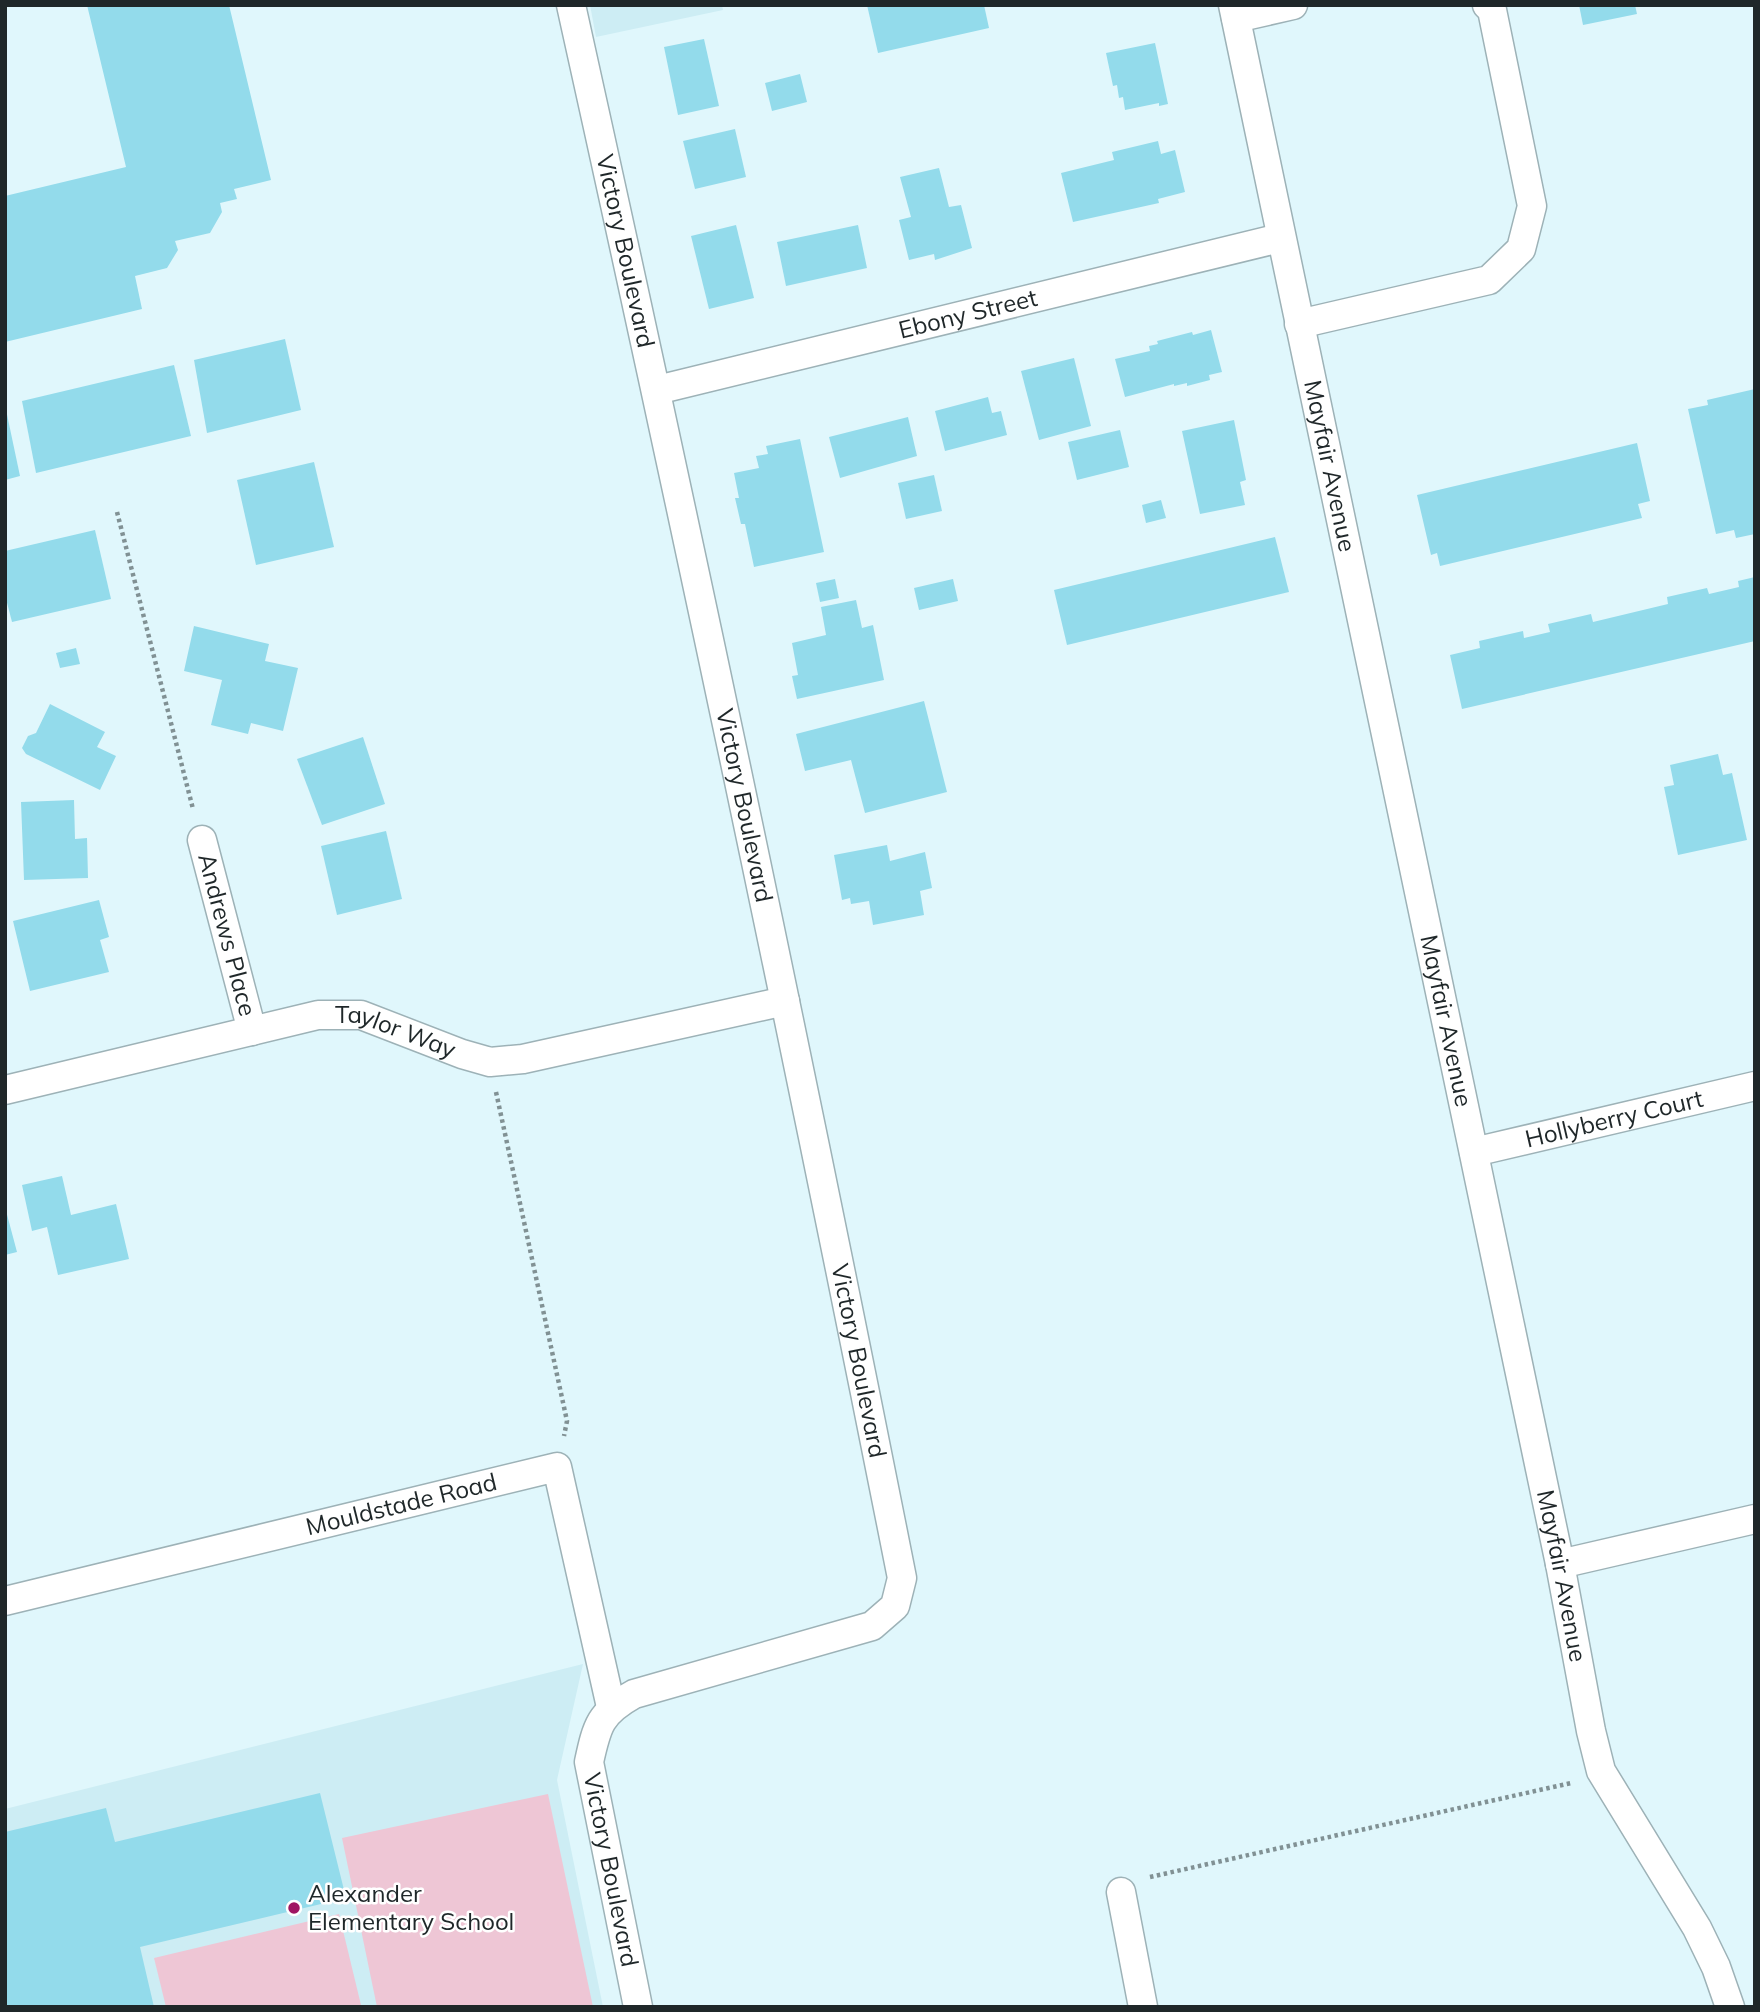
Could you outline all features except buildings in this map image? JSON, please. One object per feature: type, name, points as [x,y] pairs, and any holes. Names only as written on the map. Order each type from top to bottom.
[{"type":"street","name":"Victory Boulevard","points":[[571,5],[657,390],[785,1001],[902,1578],[905,1612],[872,1626],[634,1694],[611,1707],[596,1732],[589,1762],[638,2007]]},
{"type":"street","points":[[1234,12],[1293,5]]},
{"type":"street","points":[[1299,324],[1489,280],[1521,249],[1532,206],[1492,10],[1487,5]]},
{"type":"street","name":"Mayfair Avenue","points":[[1234,12],[1560,1564],[1601,1771],[1697,1928],[1716,1967],[1730,2007]]},
{"type":"street","name":"Ebony Street","points":[[657,390],[1280,238]]},
{"type":"street","name":"Andrews Place","points":[[202,840],[252,1031]]},
{"type":"street","name":"Taylor Way","points":[[5,1090],[318,1015],[362,1015],[462,1054],[490,1062],[523,1059],[785,1001]]},
{"type":"street","name":"Hollyberry Court","points":[[1474,1152],[1755,1086]]},
{"type":"street","points":[[557,1467],[611,1707]]},
{"type":"street","name":"Mouldstade Road","points":[[5,1601],[557,1467]]},
{"type":"street","points":[[1560,1564],[1755,1519]]},
{"type":"street","points":[[1121,1892],[1143,2007]]},
{"type":"path","points":[[117,512],[186,788],[202,840]]},
{"type":"path","points":[[490,1062],[567,1421],[557,1467]]},
{"type":"path","points":[[1121,1892],[1149,1878],[1579,1781],[1601,1771]]},
{"type":"shaded area","points":[[590,5],[722,5],[723,10],[596,37]]},
{"type":"shaded area","name":"Alexander Elementary School","points":[[583,1664],[557,1780],[603,2007],[5,2007],[5,1809]]},
{"type":"shaded area","points":[[548,1794],[593,2007],[377,2007],[342,1838]]},
{"type":"shaded area","points":[[339,1914],[361,2005],[166,2007],[154,1958]]},
{"type":"place","name":"Alexander Elementary School","points":[[294,1908]]}]
